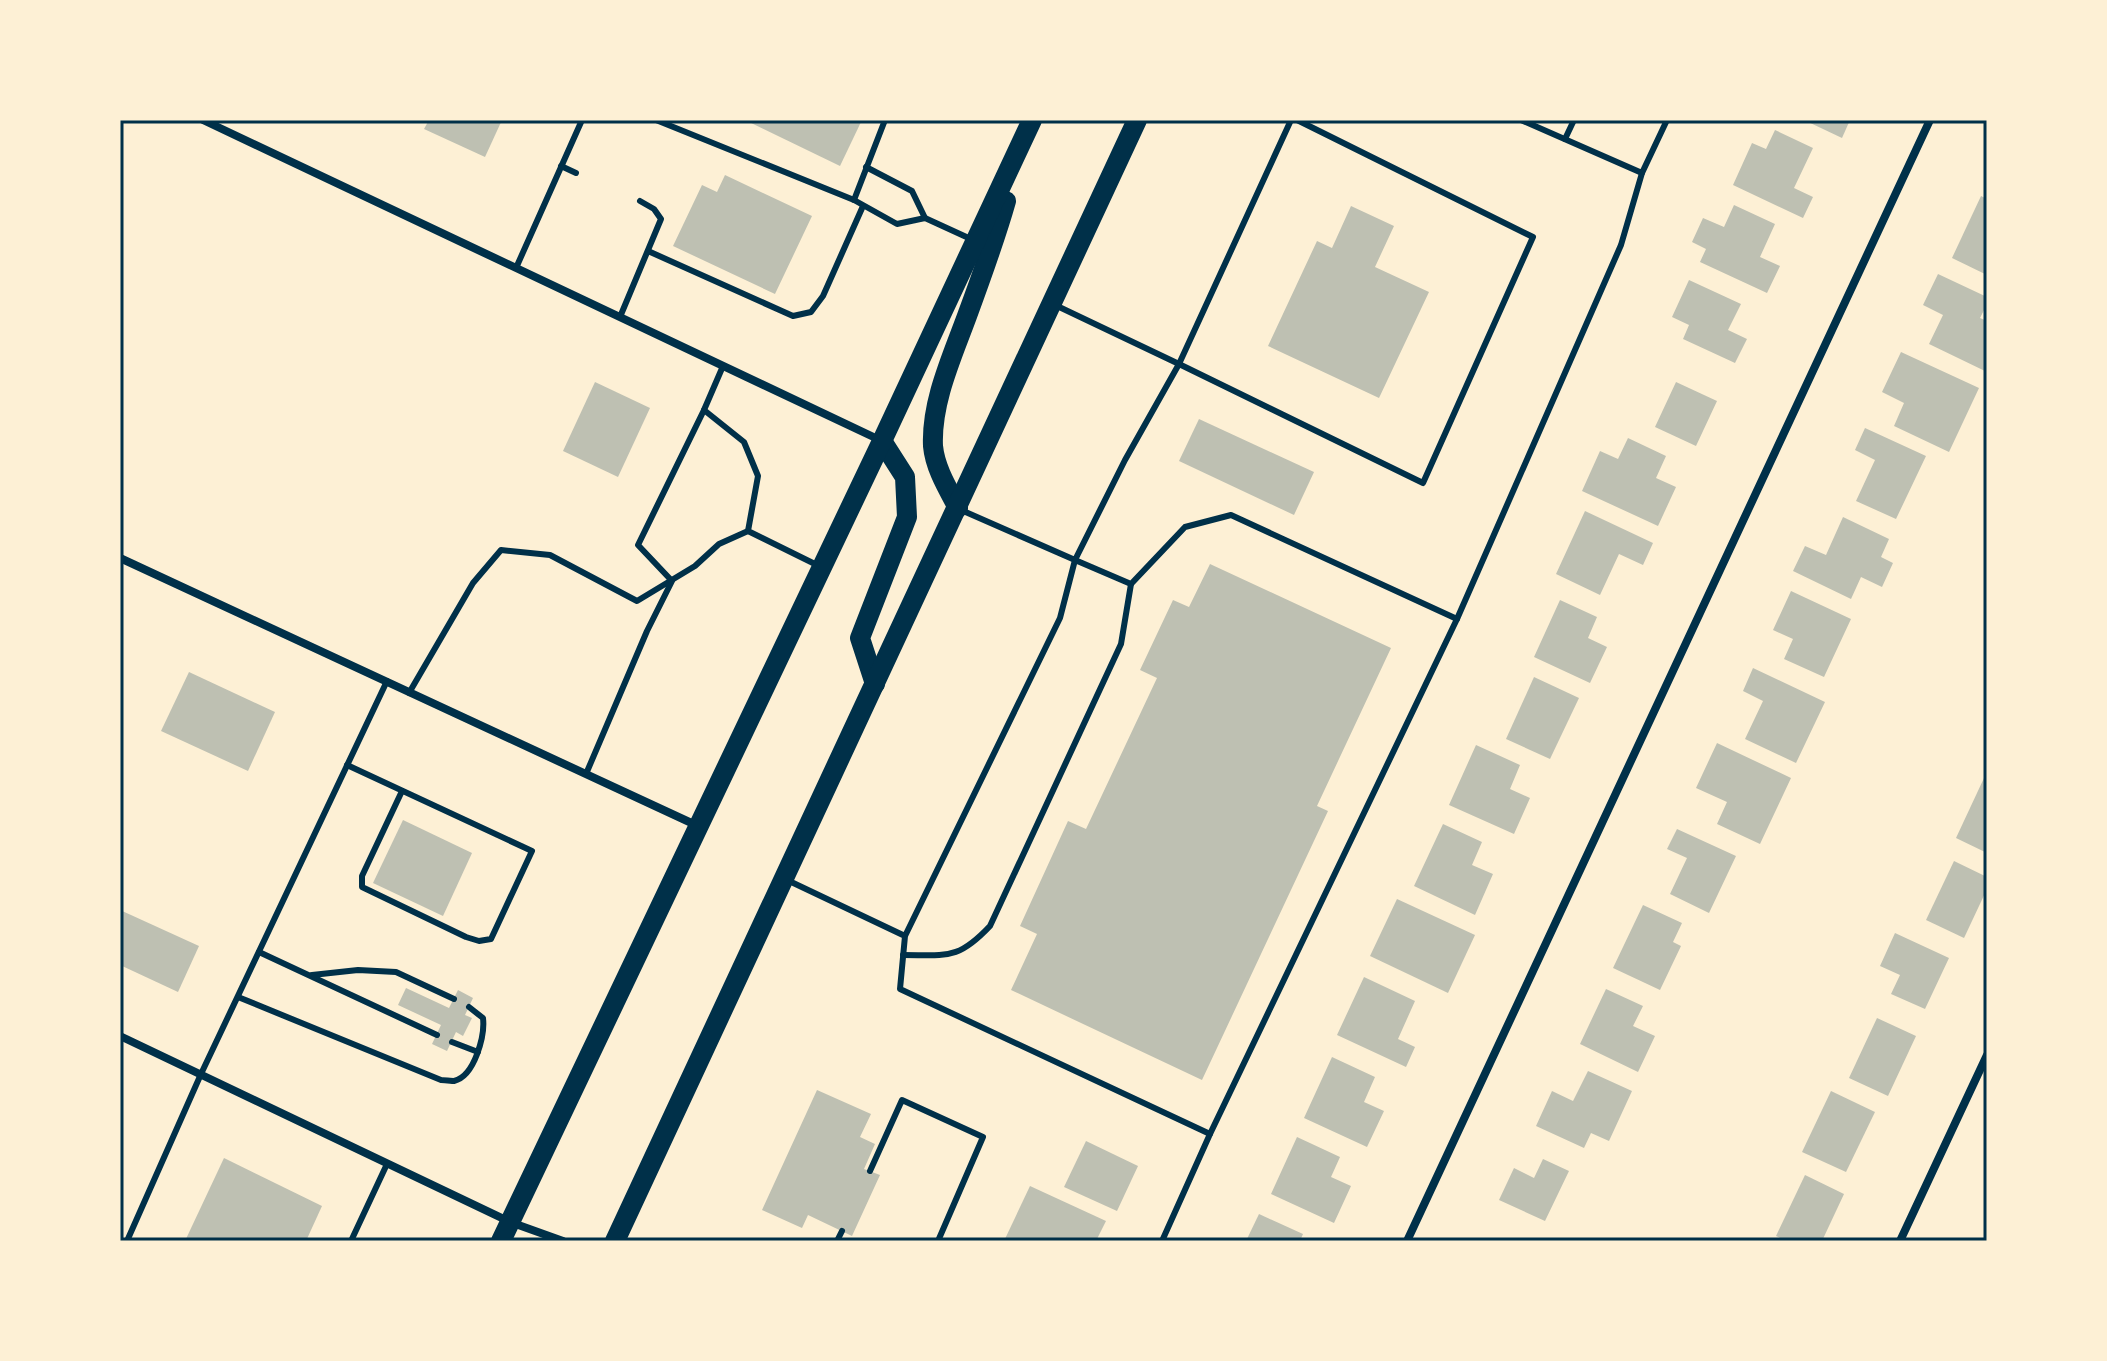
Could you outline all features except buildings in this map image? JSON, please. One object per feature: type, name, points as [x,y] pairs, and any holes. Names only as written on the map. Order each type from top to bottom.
[{"type":"main road","points":[[615,1241],[1137,120]]},
{"type":"main road","points":[[958,508],[940,474],[933,448],[934,421],[944,377],[993,245],[1028,130]]},
{"type":"main road","points":[[501,1241],[1028,130]]},
{"type":"main road","points":[[875,684],[860,638],[907,517],[905,477],[882,441]]},
{"type":"street","points":[[203,120],[882,441]]},
{"type":"street","points":[[1407,1241],[1930,120]]},
{"type":"street","points":[[120,558],[699,826]]},
{"type":"street","points":[[120,1036],[510,1222],[563,1241]]},
{"type":"street","points":[[1900,1241],[1987,1055]]},
{"type":"lane","points":[[516,268],[582,120]]},
{"type":"lane","points":[[656,120],[854,200],[897,224],[925,218],[976,241]]},
{"type":"lane","points":[[854,200],[885,120]]},
{"type":"lane","points":[[1210,1134],[900,989],[905,936],[1060,618],[1075,560],[1125,460],[1179,364],[1291,120]]},
{"type":"lane","points":[[1052,303],[1423,483],[1533,237],[1297,120]]},
{"type":"lane","points":[[1521,120],[1642,173]]},
{"type":"lane","points":[[1565,139],[1574,120]]},
{"type":"lane","points":[[1162,1241],[1210,1134],[1457,619],[1621,245],[1642,173],[1667,120]]},
{"type":"lane","points":[[561,166],[576,173]]},
{"type":"lane","points":[[866,167],[912,191],[925,218]]},
{"type":"lane","points":[[620,317],[661,219],[654,209],[640,201]]},
{"type":"lane","points":[[648,251],[793,316],[811,312],[823,296],[863,206]]},
{"type":"lane","points":[[672,581],[638,545],[723,366]]},
{"type":"lane","points":[[704,410],[744,442],[758,476],[748,531]]},
{"type":"lane","points":[[958,508],[1131,584]]},
{"type":"lane","points":[[903,955],[950,955],[971,947],[990,926],[1121,644],[1131,584],[1185,527],[1231,515],[1457,619]]},
{"type":"lane","points":[[748,531],[822,568]]},
{"type":"lane","points":[[409,693],[473,583],[501,550],[550,555],[637,601],[695,566],[719,544],[748,531]]},
{"type":"lane","points":[[586,774],[647,631],[672,581]]},
{"type":"lane","points":[[127,1241],[201,1074],[387,681]]},
{"type":"lane","points":[[347,765],[532,851],[491,939],[479,941],[466,937],[362,887],[362,876],[402,791]]},
{"type":"lane","points":[[784,879],[905,936]]},
{"type":"lane","points":[[259,952],[437,1035]]},
{"type":"lane","points":[[311,975],[358,970],[396,972],[454,999]]},
{"type":"lane","points":[[238,997],[441,1080],[454,1081],[463,1076],[478,1052],[485,1031],[483,1018],[469,1007]]},
{"type":"lane","points":[[452,1042],[478,1052]]},
{"type":"lane","points":[[870,1171],[902,1100],[983,1137],[938,1241]]},
{"type":"lane","points":[[351,1241],[387,1164]]},
{"type":"lane","points":[[837,1241],[842,1231]]}]
